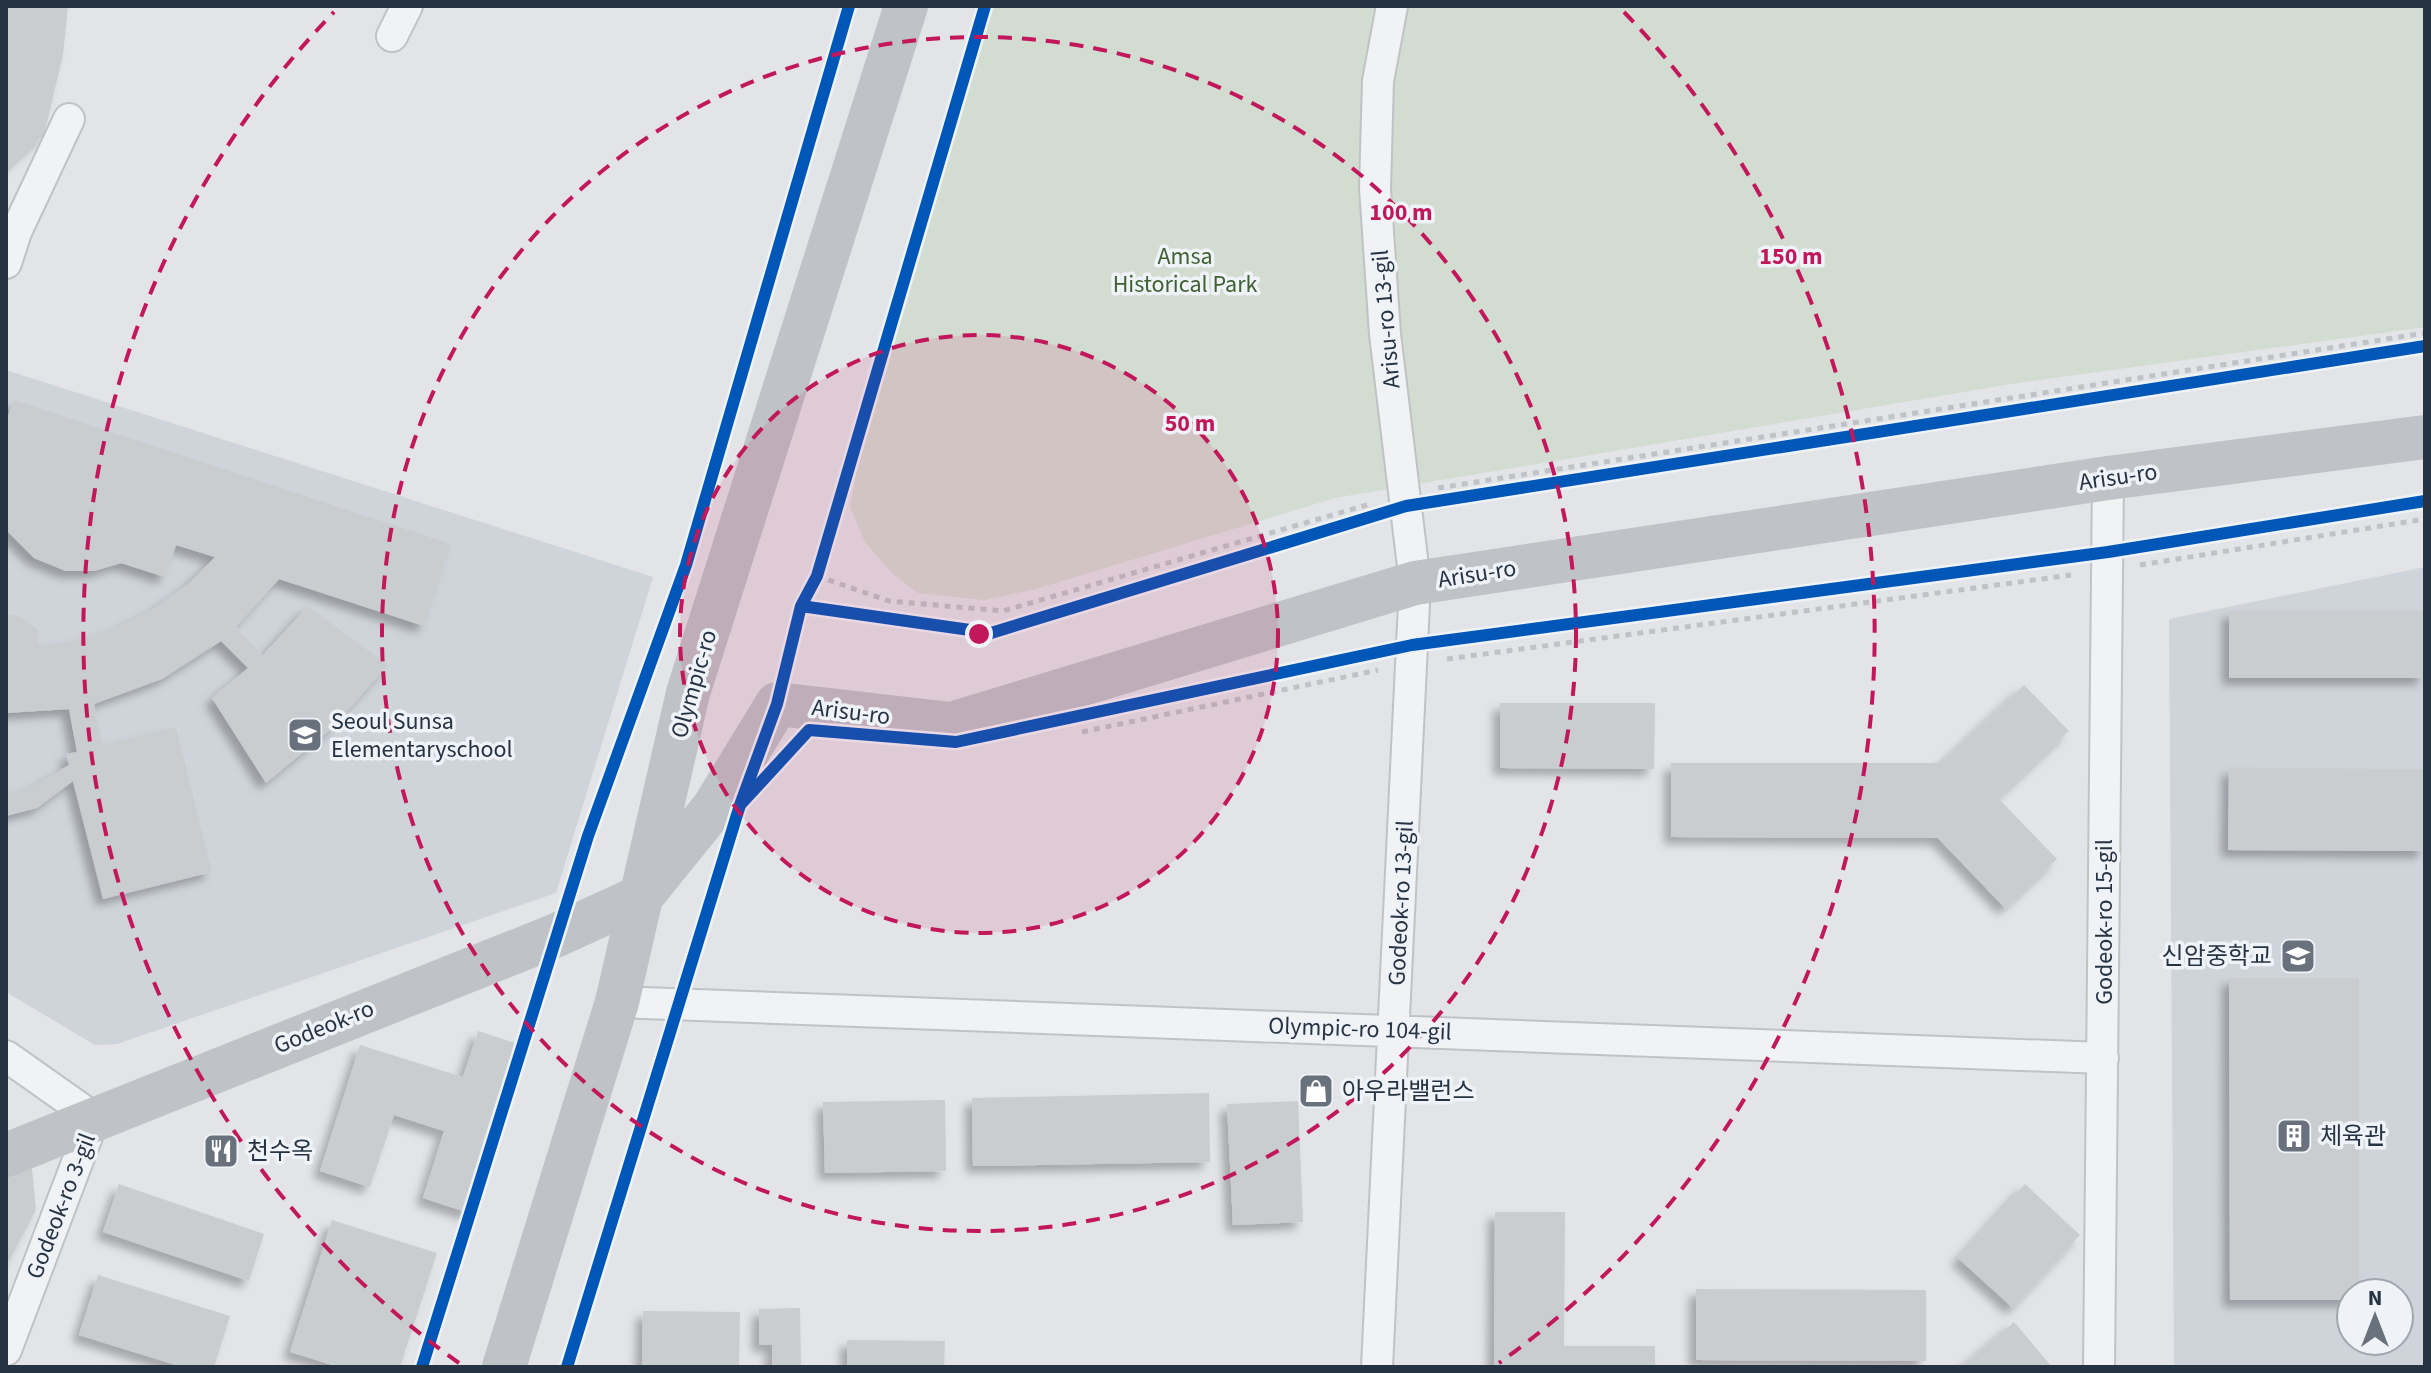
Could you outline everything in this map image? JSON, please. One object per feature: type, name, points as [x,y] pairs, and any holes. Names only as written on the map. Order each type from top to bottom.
[{"type":"street","points":[[392,36],[407,6]]},
{"type":"street","name":"Olympic-ro","points":[[504,1367],[617,1002],[688,693],[906,6]]},
{"type":"street","name":"Arisu-ro 13-gil","points":[[1392,6],[1378,81],[1375,188],[1385,334],[1415,583]]},
{"type":"street","points":[[6,263],[69,119]]},
{"type":"street","name":"Arisu-ro","points":[[642,896],[714,807],[777,704],[951,724],[1415,583],[2108,478],[2425,437]]},
{"type":"street","name":"Godeok-ro 15-gil","points":[[2099,1367],[2108,478]]},
{"type":"street","name":"Godeok-ro 13-gil","points":[[1377,1367],[1415,583]]},
{"type":"street","name":"Godeok-ro","points":[[6,1155],[557,935],[642,896]]},
{"type":"street","name":"Olympic-ro 104-gil","points":[[617,1002],[2103,1058]]},
{"type":"street","name":"Godeok-ro 3-gil","points":[[6,1056],[94,1118],[6,1350]]},
{"type":"path","points":[[822,561],[815,581],[889,601],[1003,611],[1405,500],[2425,333]]},
{"type":"path","points":[[1213,565],[1405,500],[2425,346]]},
{"type":"path","points":[[1075,733],[1412,663],[2107,571],[2425,519]]},
{"type":"shaded area","name":"Seoul Sunsa Elementaryschool","points":[[6,370],[653,577],[556,893],[117,1044],[95,1045],[6,992]]},
{"type":"shaded area","name":"신암중학교","points":[[2425,567],[2425,1367],[2174,1367],[2169,619]]},
{"type":"green space","name":"Amsa Historical Park","points":[[984,6],[2425,6],[2425,327],[2011,384],[1335,498],[1036,589],[984,600],[918,593],[893,574],[865,542],[850,507],[859,459]]},
{"type":"building","points":[[6,6],[68,6],[63,55],[44,135],[6,169]]},
{"type":"building","points":[[14,400],[451,544],[424,626],[279,579],[236,627],[263,655],[308,606],[388,665],[331,729],[266,783],[212,698],[248,668],[221,641],[162,679],[94,704],[102,745],[176,727],[212,872],[103,899],[73,781],[37,808],[6,816],[6,794],[34,786],[69,765],[66,754],[77,752],[69,709],[6,713],[6,614],[19,616],[38,630],[37,646],[74,641],[115,628],[153,609],[187,585],[215,557],[176,545],[165,577],[121,563],[94,571],[66,571],[34,558],[6,530],[6,422]]},
{"type":"building","points":[[2229,611],[2425,611],[2425,678],[2229,678]]},
{"type":"building","points":[[2024,685],[2069,731],[1998,798],[2057,859],[2005,908],[1938,838],[1671,837],[1671,763],[1941,763]]},
{"type":"building","points":[[1500,703],[1655,703],[1654,769],[1500,768]]},
{"type":"building","points":[[2229,768],[2425,769],[2425,851],[2228,850]]},
{"type":"building","name":"체육관","points":[[2229,978],[2359,978],[2359,1277],[2335,1277],[2335,1300],[2230,1300]]},
{"type":"building","points":[[478,1031],[521,1045],[469,1213],[423,1198],[444,1131],[394,1115],[370,1187],[320,1171],[360,1045],[463,1077]]},
{"type":"building","points":[[1209,1093],[1210,1162],[973,1166],[972,1098]]},
{"type":"building","points":[[945,1100],[946,1171],[825,1173],[823,1102]]},
{"type":"building","points":[[1298,1101],[1303,1222],[1233,1225],[1227,1104]]},
{"type":"building","points":[[19,1165],[32,1169],[36,1210],[6,1267],[6,1176]]},
{"type":"building","points":[[119,1184],[264,1234],[249,1281],[103,1232]]},
{"type":"building","points":[[2025,1184],[2080,1235],[2013,1308],[1958,1258]]},
{"type":"building","points":[[1495,1212],[1565,1212],[1564,1346],[1655,1346],[1655,1367],[1494,1367]]},
{"type":"building","points":[[332,1220],[437,1253],[400,1367],[339,1367],[290,1352]]},
{"type":"building","points":[[98,1275],[230,1316],[214,1367],[182,1367],[79,1335]]},
{"type":"building","points":[[1696,1289],[1926,1290],[1926,1361],[1696,1360]]},
{"type":"building","points":[[800,1308],[801,1367],[772,1367],[772,1345],[759,1345],[759,1309]]},
{"type":"building","points":[[643,1311],[740,1312],[739,1367],[642,1367]]},
{"type":"building","points":[[2014,1322],[2052,1367],[1961,1367]]},
{"type":"building","points":[[847,1340],[945,1341],[944,1367],[847,1367]]},
{"type":"cycle path","points":[[422,1367],[588,836],[686,565],[849,6]]},
{"type":"cycle path","points":[[567,1367],[740,805],[777,704],[801,606],[817,576],[985,6]]},
{"type":"cycle path","points":[[801,606],[991,633],[1406,506],[2425,346]]},
{"type":"cycle path","points":[[740,805],[809,730],[956,742],[1412,645],[2108,552],[2425,501]]},
{"type":"place","name":"Seoul Sunsa Elementaryschool","points":[[305,735]]},
{"type":"place","name":"신암중학교","points":[[2298,956]]},
{"type":"place","name":"아우라밸런스","points":[[1316,1091]]},
{"type":"place","name":"체육관","points":[[2294,1136]]},
{"type":"place","name":"천수옥","points":[[221,1151]]}]
